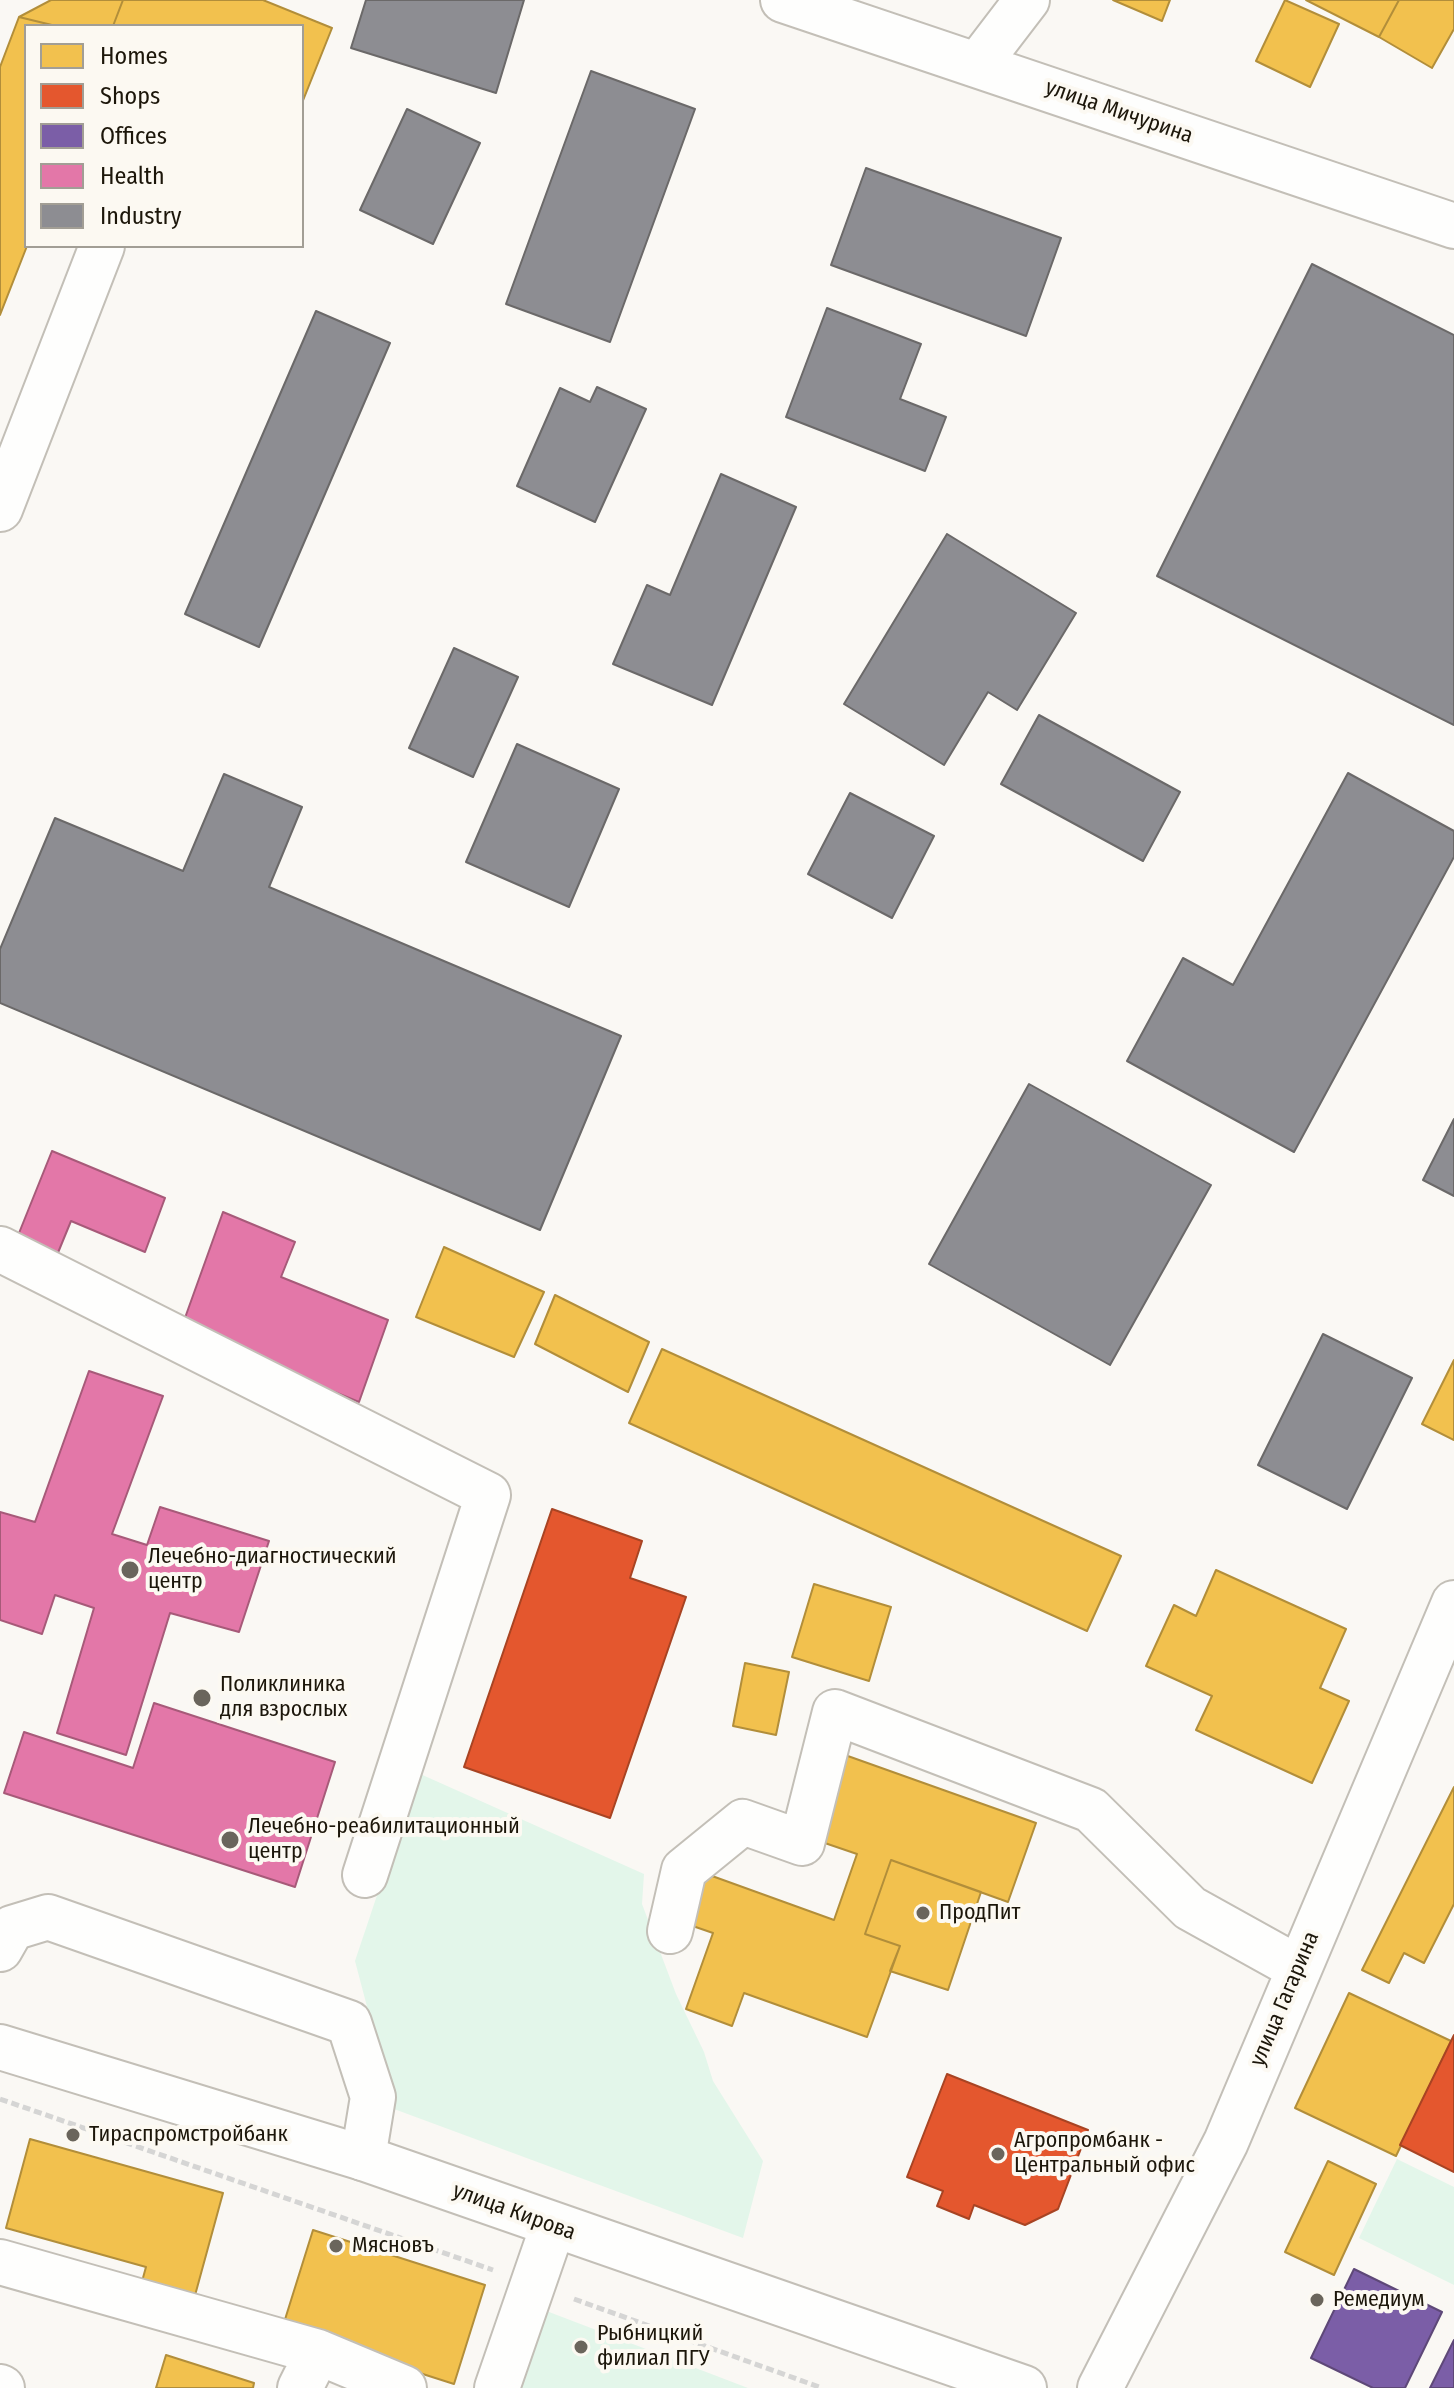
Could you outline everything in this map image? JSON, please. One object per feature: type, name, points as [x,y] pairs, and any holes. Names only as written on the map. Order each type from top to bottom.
[{"type":"street","name":"улица Мичурина","points":[[783,0],[1454,226]]},
{"type":"street","points":[[978,64],[1027,0]]},
{"type":"street","points":[[0,509],[101,248]]},
{"type":"street","points":[[0,1249],[488,1495],[365,1875]]},
{"type":"street","name":"улица Гагарина","points":[[1100,2388],[1221,2153],[1454,1603]]},
{"type":"street","points":[[670,1931],[684,1870],[743,1822],[802,1843],[835,1712],[1091,1810],[1190,1908],[1298,1968]]},
{"type":"street","points":[[0,1949],[12,1928],[48,1917],[349,2023],[373,2097],[363,2158]]},
{"type":"street","name":"улица Кирова","points":[[2,2053],[363,2158],[1024,2388]]},
{"type":"street","points":[[497,2388],[553,2226]]},
{"type":"street","points":[[0,2262],[309,2370],[404,2388]]},
{"type":"path","points":[[0,2099],[822,2388]]},
{"type":"green space","points":[[418,1773],[644,1874],[642,1904],[676,1994],[704,2052],[713,2081],[763,2161],[743,2238],[394,2109],[355,1961]]},
{"type":"green space","points":[[1397,2159],[1454,2187],[1454,2285],[1359,2238]]},
{"type":"green space","name":"Рыбницкий филиал ПГУ","points":[[536,2307],[748,2388],[515,2388]]},
{"type":"building: Homes","points":[[51,0],[123,0],[114,24],[48,24],[19,17]]},
{"type":"building: Homes","points":[[123,0],[263,0],[332,28],[304,98],[304,24],[114,24]]},
{"type":"building: Homes","points":[[1113,0],[1170,0],[1162,21]]},
{"type":"building: Homes","points":[[1285,0],[1339,24],[1310,87],[1256,61]]},
{"type":"building: Homes","points":[[1306,0],[1399,0],[1379,37]]},
{"type":"building: Homes","points":[[1399,0],[1454,0],[1454,29],[1432,68],[1379,37]]},
{"type":"building: Homes","points":[[19,17],[48,24],[24,24],[26,248],[0,315],[0,67]]},
{"type":"building: Homes","points":[[444,1247],[544,1292],[514,1357],[416,1317]]},
{"type":"building: Homes","points":[[555,1295],[649,1342],[628,1392],[535,1344]]},
{"type":"building: Homes","points":[[662,1349],[1121,1556],[1087,1631],[629,1423]]},
{"type":"building: Homes","points":[[1454,1360],[1454,1440],[1422,1424]]},
{"type":"building: Homes","points":[[1216,1570],[1346,1629],[1320,1688],[1349,1701],[1312,1783],[1196,1730],[1212,1696],[1146,1666],[1174,1605],[1196,1616]]},
{"type":"building: Homes","points":[[814,1584],[891,1607],[869,1681],[792,1657]]},
{"type":"building: Homes","points":[[745,1663],[789,1672],[776,1735],[733,1726]]},
{"type":"building: Homes","points":[[845,1755],[1036,1823],[1008,1902],[891,1860],[865,1934],[900,1946],[867,2037],[744,1993],[732,2026],[686,2009],[713,1933],[684,1923],[701,1872],[834,1920],[857,1854],[816,1840]]},
{"type":"building: Homes","points":[[1454,1787],[1454,1904],[1424,1963],[1404,1953],[1389,1983],[1362,1970]]},
{"type":"building: Homes","name":"ПродПит","points":[[891,1860],[981,1892],[948,1990],[890,1971],[900,1946],[865,1934]]},
{"type":"building: Homes","points":[[1349,1993],[1451,2041],[1396,2156],[1295,2108]]},
{"type":"building: Homes","points":[[30,2139],[223,2193],[194,2299],[141,2285],[146,2267],[6,2228]]},
{"type":"building: Homes","points":[[1328,2161],[1376,2184],[1334,2275],[1285,2252]]},
{"type":"building: Homes","points":[[313,2230],[485,2285],[454,2384],[282,2329]]},
{"type":"building: Homes","points":[[166,2355],[254,2383],[253,2388],[156,2388]]},
{"type":"building: Shops","points":[[552,1509],[642,1541],[630,1578],[686,1597],[610,1818],[464,1767]]},
{"type":"building: Shops","points":[[1454,2035],[1454,2172],[1400,2145]]},
{"type":"building: Shops","name":"Агропромбанк - Центральный офис","points":[[947,2074],[1088,2130],[1058,2209],[1025,2225],[974,2205],[969,2219],[937,2206],[943,2191],[907,2177]]},
{"type":"building: Offices","points":[[1354,2269],[1442,2312],[1405,2388],[1373,2388],[1311,2358]]},
{"type":"building: Offices","points":[[1454,2340],[1454,2388],[1430,2388]]},
{"type":"building: Health","points":[[52,1151],[165,1198],[145,1252],[71,1221],[55,1260],[15,1243]]},
{"type":"building: Health","points":[[223,1212],[295,1242],[281,1277],[388,1320],[359,1402],[181,1329]]},
{"type":"building: Health","name":"Лечебно-диагностический центр","points":[[89,1371],[163,1396],[112,1534],[147,1545],[160,1507],[269,1541],[239,1632],[170,1613],[126,1755],[57,1733],[94,1608],[55,1595],[42,1634],[0,1620],[0,1512],[35,1522]]},
{"type":"building: Health","name":"Лечебно-реабилитационный центр","points":[[154,1703],[335,1762],[295,1887],[4,1793],[24,1732],[133,1768]]},
{"type":"building: Industry","points":[[366,0],[524,0],[496,93],[351,48]]},
{"type":"building: Industry","points":[[591,71],[695,109],[610,342],[506,304]]},
{"type":"building: Industry","points":[[407,109],[480,143],[433,244],[360,210]]},
{"type":"building: Industry","points":[[866,168],[1061,238],[1026,336],[831,265]]},
{"type":"building: Industry","points":[[1312,264],[1454,335],[1454,725],[1157,576]]},
{"type":"building: Industry","points":[[827,308],[921,344],[900,399],[946,417],[925,471],[786,417]]},
{"type":"building: Industry","points":[[316,311],[390,343],[259,647],[185,614]]},
{"type":"building: Industry","points":[[597,387],[646,409],[595,522],[517,486],[560,388],[590,402]]},
{"type":"building: Industry","points":[[721,474],[796,507],[712,705],[613,664],[647,585],[670,595]]},
{"type":"building: Industry","points":[[947,534],[1076,613],[1017,710],[988,692],[944,765],[844,704]]},
{"type":"building: Industry","points":[[454,648],[518,677],[473,777],[409,748]]},
{"type":"building: Industry","points":[[1039,715],[1180,792],[1143,861],[1001,784]]},
{"type":"building: Industry","points":[[517,744],[619,789],[569,907],[466,862]]},
{"type":"building: Industry","points":[[1348,773],[1454,831],[1454,857],[1294,1152],[1127,1061],[1183,958],[1233,985]]},
{"type":"building: Industry","points":[[224,774],[302,807],[269,887],[621,1036],[540,1230],[0,1003],[0,949],[55,818],[183,871]]},
{"type":"building: Industry","points":[[850,793],[934,836],[892,918],[808,874]]},
{"type":"building: Industry","points":[[1029,1084],[1211,1185],[1110,1365],[929,1264]]},
{"type":"building: Industry","points":[[1454,1119],[1454,1196],[1423,1180]]},
{"type":"building: Industry","points":[[1323,1334],[1412,1378],[1347,1509],[1258,1465]]},
{"type":"place","name":"Лечебно-диагностический центр","points":[[130,1570]]},
{"type":"place","name":"Поликлиника для взрослых","points":[[202,1698]]},
{"type":"place","name":"Лечебно-реабилитационный центр","points":[[230,1840]]},
{"type":"place","name":"ПродПит","points":[[923,1913]]},
{"type":"place","name":"Тираспромстройбанк","points":[[73,2135]]},
{"type":"place","name":"Агропромбанк - Центральный офис","points":[[998,2154]]},
{"type":"place","name":"Мясновъ","points":[[336,2246]]},
{"type":"place","name":"Ремедиум","points":[[1317,2300]]},
{"type":"place","name":"Рыбницкий филиал ПГУ","points":[[581,2347]]}]
